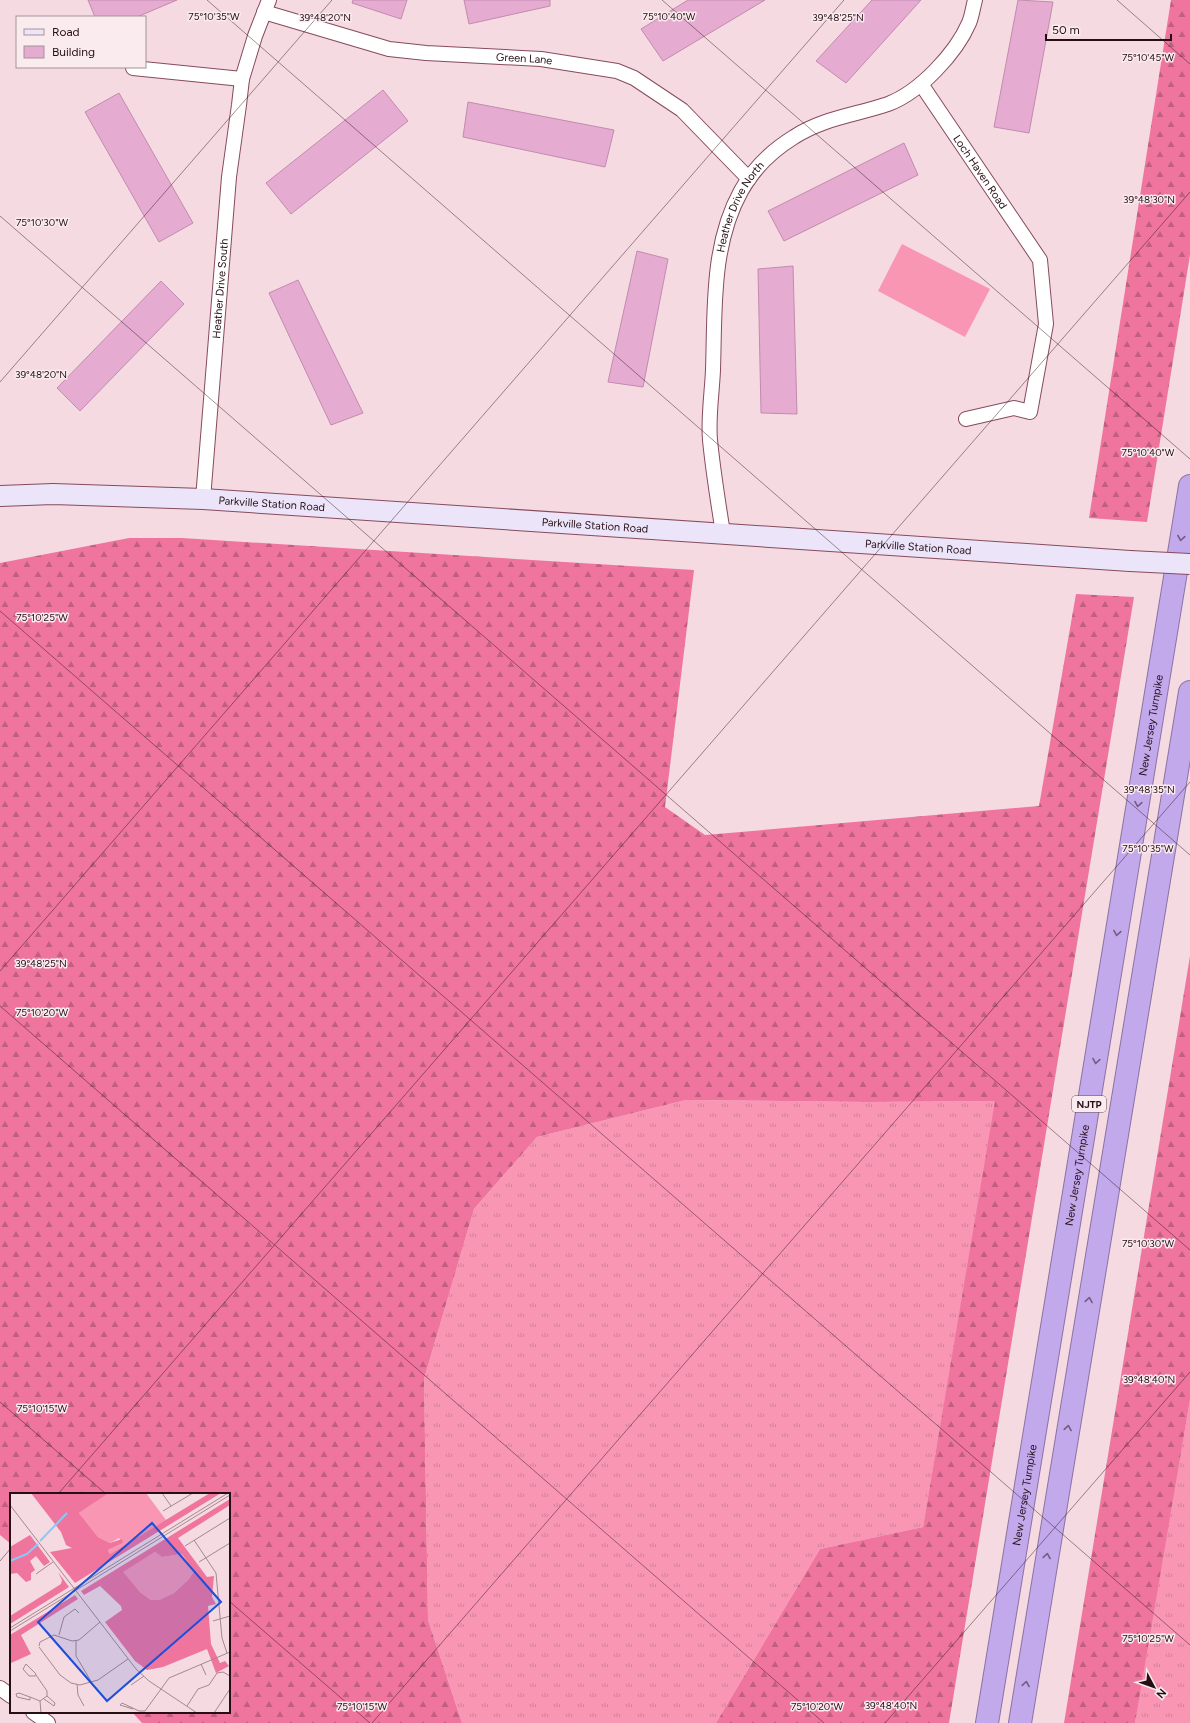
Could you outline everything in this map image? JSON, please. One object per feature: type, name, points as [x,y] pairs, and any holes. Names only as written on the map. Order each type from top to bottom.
[{"type":"highway","name":"New Jersey Turnpike","points":[[988,1723],[1190,486]]},
{"type":"highway","name":"NJTP","points":[[1020,1723],[1190,692]]},
{"type":"main road","name":"Parkville Station Road","points":[[0,496],[53,494],[203,499],[1190,564]]},
{"type":"street","name":"Heather Drive North","points":[[723,533],[710,439],[716,270],[731,213],[741,190],[757,167],[776,150],[816,124],[889,103],[921,84],[941,64],[958,41],[969,22],[975,0]]},
{"type":"street","name":"Heather Drive South","points":[[203,499],[229,177],[242,79],[266,6]]},
{"type":"street","name":"Green Lane","points":[[266,6],[389,49],[426,53],[541,59],[617,71],[634,78],[682,110],[749,179]]},
{"type":"street","points":[[133,68],[242,79]]},
{"type":"street","name":"Loch Haven Road","points":[[921,84],[1040,260],[1046,324],[1030,412],[1014,408],[966,419]]},
{"type":"street","points":[[0,1688],[10,1695]]},
{"type":"street","points":[[34,1713],[48,1723]]},
{"type":"green space","points":[[1171,0],[1190,0],[1190,255],[1147,522],[1089,518]]},
{"type":"green space","points":[[902,244],[990,289],[965,337],[878,291]]},
{"type":"green space","points":[[129,538],[182,538],[694,570],[665,807],[705,835],[1039,806],[1076,594],[1134,597],[949,1723],[716,1723],[820,1549],[923,1527],[995,1101],[868,1102],[686,1100],[537,1137],[474,1209],[424,1379],[428,1620],[462,1723],[142,1723],[133,1713],[230,1713],[230,1493],[10,1493],[10,1543],[0,1535],[0,563]]},
{"type":"green space","points":[[1190,956],[1190,1400],[1135,1723],[1064,1723]]},
{"type":"green space","points":[[686,1100],[868,1102],[996,1101],[923,1527],[820,1549],[716,1723],[462,1723],[428,1620],[424,1379],[474,1209],[537,1137]]},
{"type":"green space","points":[[1190,1400],[1190,1723],[1135,1723],[1141,1681]]},
{"type":"building","points":[[88,0],[177,0],[139,16],[95,16]]},
{"type":"building","points":[[353,0],[407,0],[401,19],[352,3]]},
{"type":"building","points":[[464,0],[550,0],[550,6],[469,24]]},
{"type":"building","points":[[688,0],[765,0],[663,61],[641,29]]},
{"type":"building","points":[[872,0],[921,0],[846,83],[816,61]]},
{"type":"building","points":[[1018,0],[1053,2],[1029,133],[994,127]]},
{"type":"building","points":[[383,90],[408,121],[291,214],[266,183]]},
{"type":"building","points":[[119,93],[193,223],[159,242],[85,112]]},
{"type":"building","points":[[468,102],[614,130],[605,167],[463,137]]},
{"type":"building","points":[[904,143],[918,175],[784,241],[768,211]]},
{"type":"building","points":[[637,251],[668,259],[643,387],[608,382]]},
{"type":"building","points":[[793,266],[797,414],[761,413],[758,269]]},
{"type":"building","points":[[298,280],[363,413],[331,425],[269,293]]},
{"type":"building","points":[[161,281],[184,304],[80,411],[57,388]]}]
